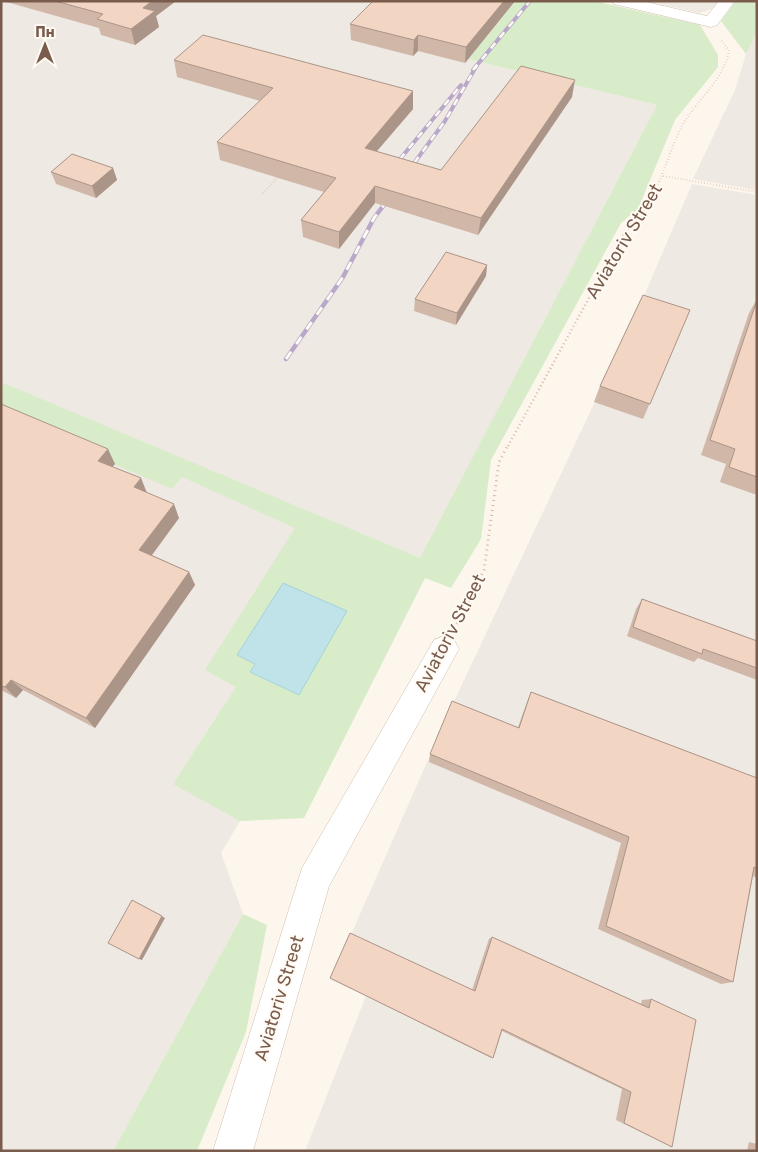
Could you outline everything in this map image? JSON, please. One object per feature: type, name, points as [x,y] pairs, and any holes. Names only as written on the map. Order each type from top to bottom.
[{"type":"street","points":[[620,1],[711,22],[727,1]]},
{"type":"street","name":"Aviatoriv Street","points":[[233,1151],[314,880],[444,649]]},
{"type":"path","name":"Aviatoriv Street","points":[[444,649],[484,570],[499,462],[625,232],[640,217],[663,176],[682,126],[725,68],[728,51],[711,22]]},
{"type":"path","points":[[263,193],[282,173]]},
{"type":"path","points":[[663,176],[757,192]]},
{"type":"shaded area","points":[[10,1],[515,1],[468,59],[657,105],[421,557],[304,818],[240,821],[221,853],[243,914],[113,1151],[1,1151],[1,3]]},
{"type":"shaded area","points":[[646,1],[719,1],[714,8],[700,13]]},
{"type":"shaded area","points":[[757,32],[757,190],[693,179],[735,90],[746,54]]},
{"type":"shaded area","points":[[692,184],[757,195],[757,1151],[305,1151],[366,996],[331,980],[450,710],[637,312]]},
{"type":"green space","points":[[515,1],[594,1],[700,25],[718,55],[718,67],[675,120],[638,209],[621,223],[491,460],[481,539],[451,588],[425,578],[304,818],[240,821],[173,784],[236,687],[205,670],[295,528],[182,477],[172,489],[1,416],[1,382],[420,558],[657,105],[468,59]]},
{"type":"green space","points":[[736,1],[757,1],[757,32],[746,54],[721,21]]},
{"type":"green space","points":[[243,914],[267,925],[246,1032],[197,1151],[113,1151]]},
{"type":"water","points":[[283,583],[347,611],[299,695],[250,672],[255,664],[237,655]]},
{"type":"building","points":[[55,1],[152,1],[143,8],[155,11],[131,29],[97,19],[103,14]]},
{"type":"building","points":[[373,1],[504,1],[466,47],[418,35],[414,40],[350,24]]},
{"type":"building","points":[[203,35],[413,91],[365,148],[441,170],[521,66],[575,80],[481,218],[375,186],[339,232],[301,220],[336,178],[217,142],[273,88],[174,60]]},
{"type":"building","points":[[72,154],[113,168],[92,186],[51,172]]},
{"type":"building","points":[[446,252],[487,265],[457,313],[415,299]]},
{"type":"building","points":[[643,295],[690,310],[650,404],[600,386]]},
{"type":"building","points":[[757,300],[757,477],[729,467],[735,449],[710,440]]},
{"type":"building","points":[[1,404],[108,449],[98,461],[141,478],[134,487],[174,504],[139,550],[189,572],[86,718],[11,680],[5,687],[1,686]]},
{"type":"building","points":[[642,599],[757,641],[757,668],[703,649],[702,654],[633,627]]},
{"type":"building","points":[[531,692],[757,778],[757,868],[754,867],[733,982],[606,926],[629,837],[430,754],[452,701],[519,728]]},
{"type":"building","points":[[132,900],[162,916],[139,959],[108,943]]},
{"type":"building","points":[[350,933],[475,991],[492,937],[649,1008],[651,999],[696,1020],[672,1147],[624,1123],[631,1092],[502,1029],[493,1058],[330,978]]},
{"type":"railway","points":[[477,66],[530,1]]},
{"type":"railway","points":[[406,174],[445,121],[477,66]]},
{"type":"railway","points":[[473,70],[477,66]]},
{"type":"railway","points":[[391,170],[461,85]]},
{"type":"railway","points":[[389,198],[392,194]]},
{"type":"railway","points":[[286,359],[343,277],[374,218],[390,197]]}]
